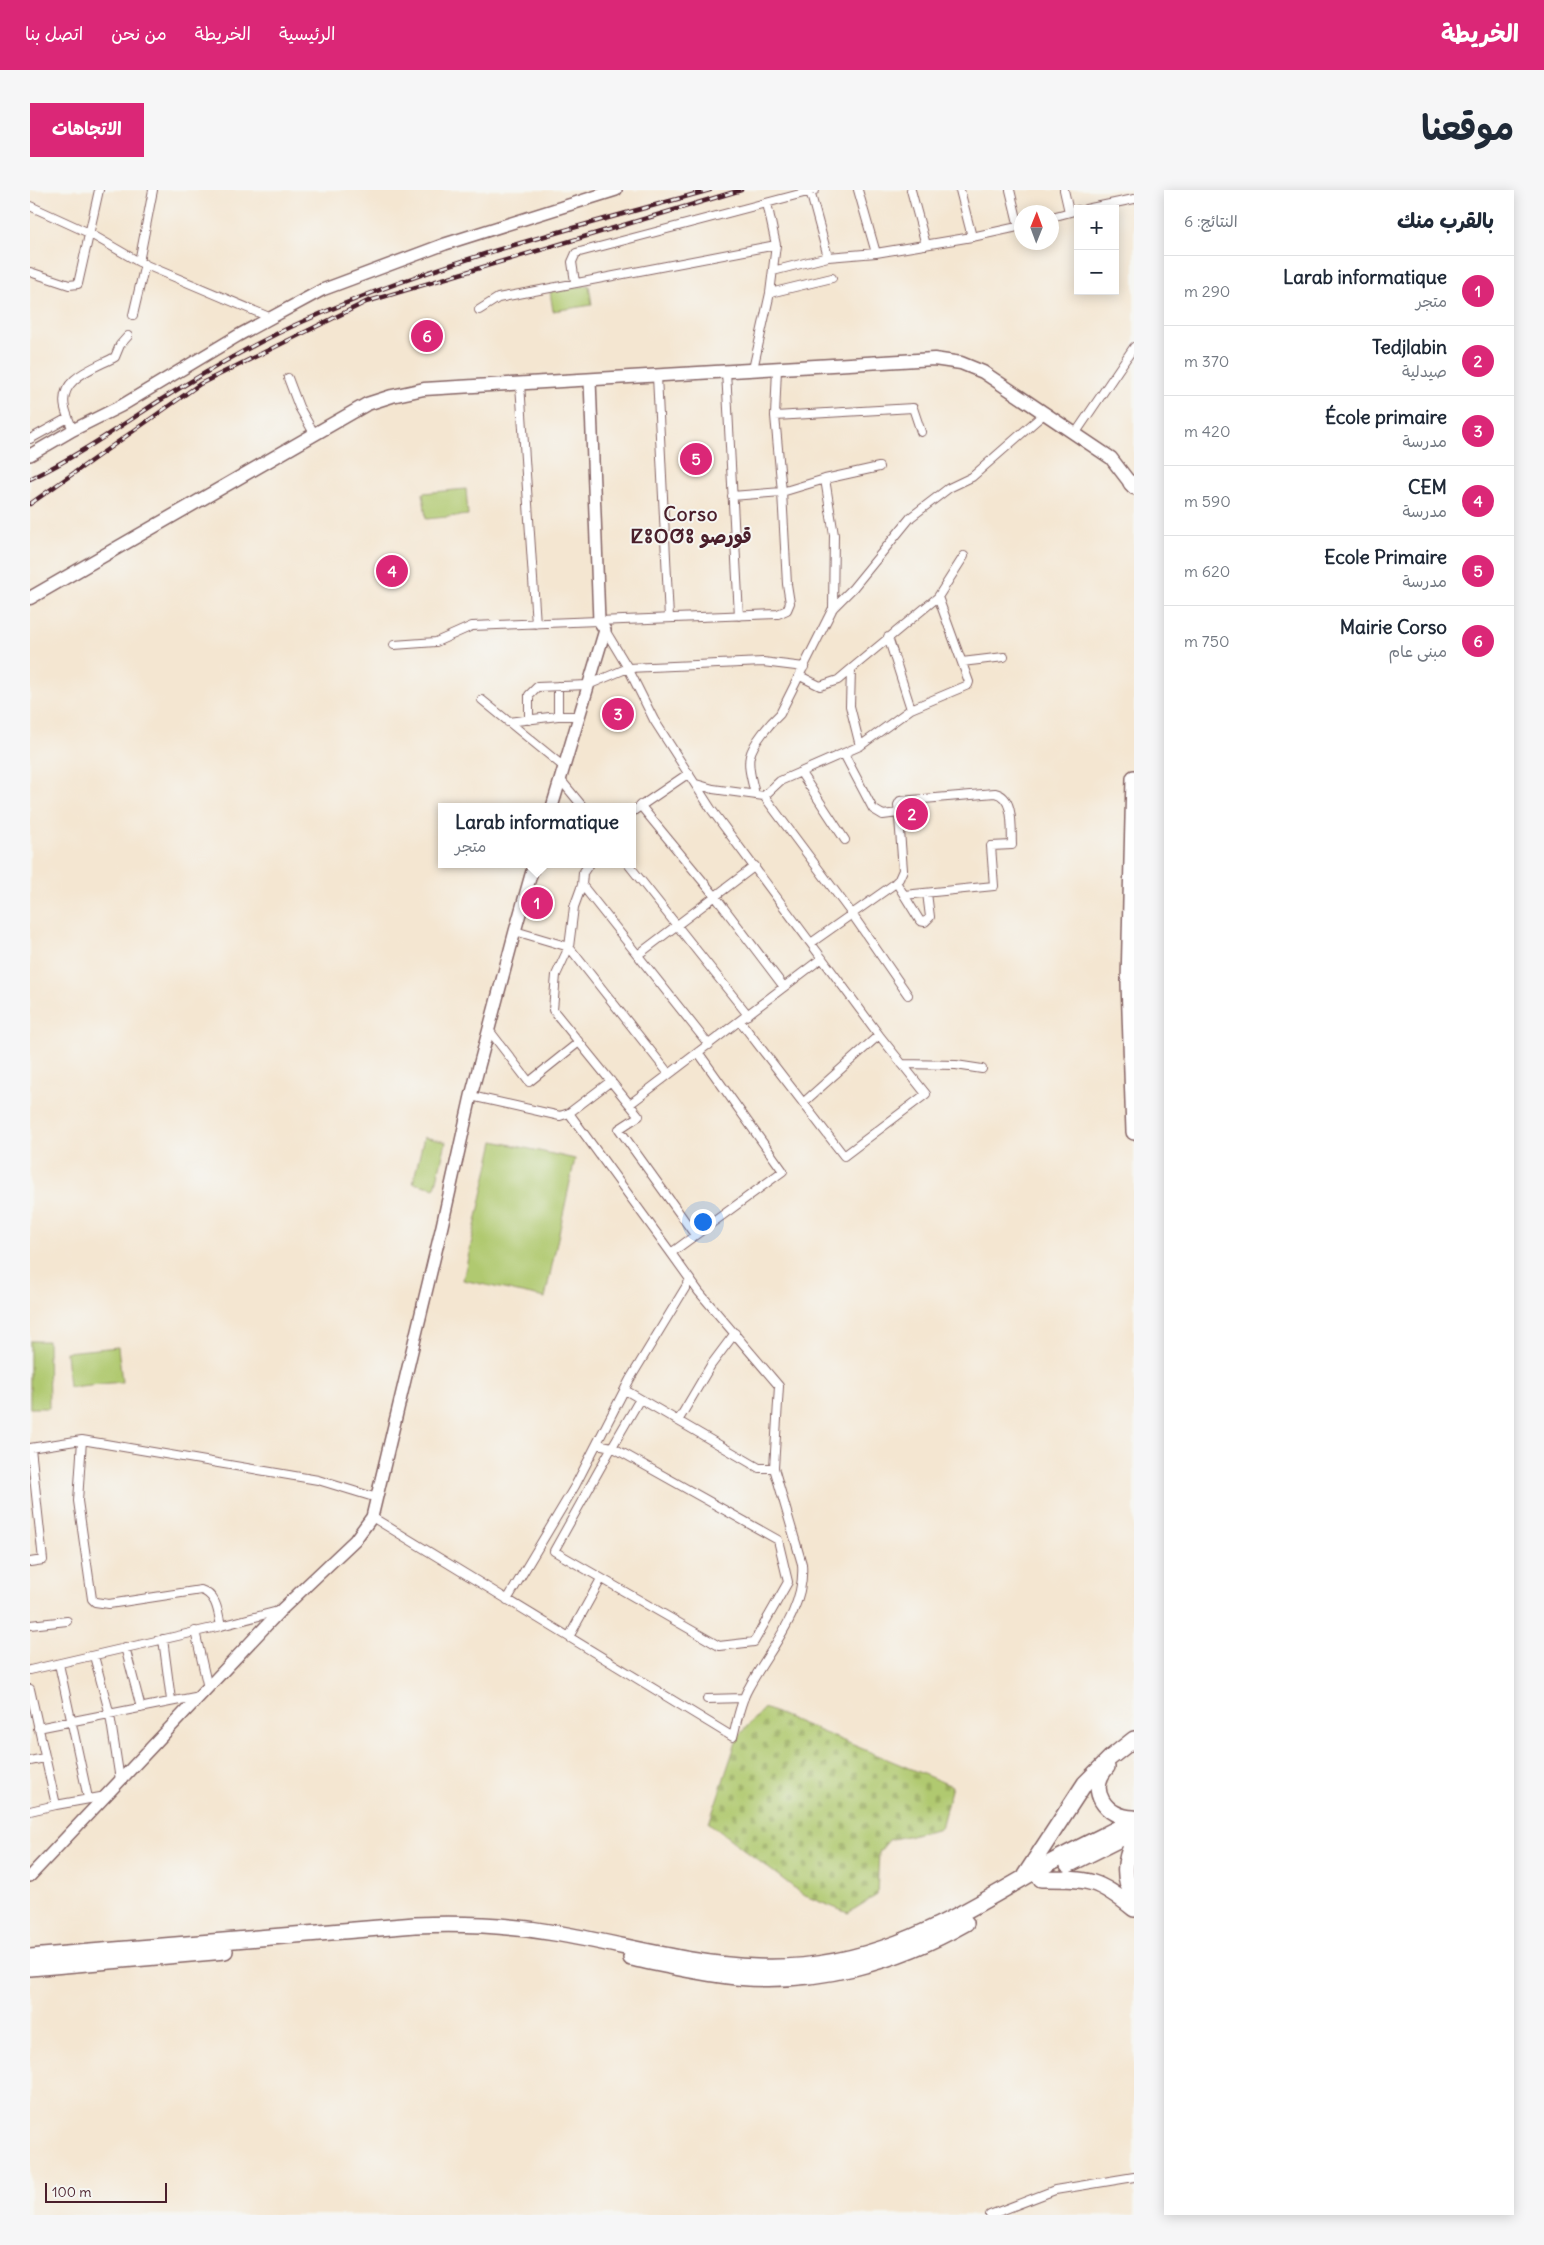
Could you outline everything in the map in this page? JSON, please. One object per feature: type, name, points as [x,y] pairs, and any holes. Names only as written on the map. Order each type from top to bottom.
[{"type":"highway","points":[[1134,778],[1129,982],[1134,1132]]},
{"type":"highway","points":[[1018,1882],[1032,1865],[1085,1783],[1110,1758],[1134,1738]]},
{"type":"highway","points":[[1134,1748],[1106,1767],[1100,1777],[1098,1788],[1101,1800],[1108,1809],[1123,1817],[1134,1819]]},
{"type":"highway","points":[[30,1957],[415,1924],[462,1924],[533,1929],[714,1963],[758,1967],[802,1966],[867,1954],[907,1940],[945,1923],[1049,1864],[1134,1819]]},
{"type":"highway","points":[[30,1968],[414,1935],[450,1934],[511,1937],[557,1943],[737,1977],[784,1978],[807,1976],[872,1962],[918,1948],[949,1933],[1041,1880],[1134,1832]]},
{"type":"highway","points":[[1134,1840],[1129,1850],[1125,1869],[1128,1887],[1134,1898]]},
{"type":"highway","points":[[1041,1880],[1072,1879],[1091,1882],[1109,1889],[1134,1909]]},
{"type":"main road","points":[[30,455],[73,430],[122,406],[270,317],[322,290],[368,271],[454,241],[616,190]]},
{"type":"main road","points":[[30,598],[367,404],[424,389],[908,359],[934,359],[961,363],[983,372],[1111,458],[1133,488]]},
{"type":"main road","points":[[553,803],[588,685],[602,626],[590,380]]},
{"type":"main road","points":[[30,1876],[108,1796],[120,1780],[280,1611],[355,1540],[372,1517],[471,1096],[514,931],[533,868]]},
{"type":"street","points":[[30,272],[69,285],[78,284],[99,190]]},
{"type":"street","points":[[133,315],[153,190]]},
{"type":"street","points":[[858,190],[876,253]]},
{"type":"street","points":[[911,190],[926,244]]},
{"type":"street","points":[[960,190],[972,237]]},
{"type":"street","points":[[1010,190],[1014,205]]},
{"type":"street","points":[[1064,190],[1069,212]]},
{"type":"street","points":[[575,282],[572,262],[576,253],[812,191],[828,257]]},
{"type":"street","points":[[1105,205],[1134,199]]},
{"type":"street","points":[[753,369],[770,293],[776,245],[767,203]]},
{"type":"street","points":[[30,206],[89,233],[142,263],[270,317]]},
{"type":"street","points":[[1059,215],[1074,211]]},
{"type":"street","points":[[773,271],[828,257],[876,253],[972,237],[1014,227]]},
{"type":"street","points":[[479,310],[498,298],[776,245]]},
{"type":"street","points":[[770,293],[832,278]]},
{"type":"street","points":[[73,430],[64,402],[72,381],[86,370],[115,357],[120,345],[128,336]]},
{"type":"street","points":[[1075,434],[1134,347]]},
{"type":"street","points":[[394,645],[436,642],[472,626],[536,624],[602,626],[669,618],[778,614],[787,610],[790,603],[775,416],[777,368]]},
{"type":"street","points":[[726,371],[739,616]]},
{"type":"street","points":[[657,376],[669,618]]},
{"type":"street","points":[[288,378],[299,407],[315,435]]},
{"type":"street","points":[[520,384],[536,624]]},
{"type":"street","points":[[775,416],[912,408],[921,432]]},
{"type":"street","points":[[755,795],[750,756],[766,727],[780,714],[833,608],[853,588],[911,516],[949,488],[972,478],[1045,414]]},
{"type":"street","points":[[30,439],[68,418]]},
{"type":"street","points":[[732,496],[782,492],[824,479],[879,466]]},
{"type":"street","points":[[824,479],[834,535],[833,608]]},
{"type":"street","points":[[800,676],[820,686],[838,680],[938,597],[964,556]]},
{"type":"street","points":[[764,796],[780,781],[860,746],[911,709],[968,685],[969,682],[938,597]]},
{"type":"street","points":[[602,626],[628,668],[654,720],[712,809],[879,1035],[926,1094],[844,1156],[740,1021]]},
{"type":"street","points":[[888,637],[911,709]]},
{"type":"street","points":[[962,662],[1004,657]]},
{"type":"street","points":[[528,720],[529,696],[532,690],[537,687],[588,685],[628,668],[763,662],[804,668]]},
{"type":"street","points":[[851,669],[850,706],[860,746]]},
{"type":"street","points":[[558,686],[558,716]]},
{"type":"street","points":[[482,700],[564,767]]},
{"type":"street","points":[[508,722],[558,716],[579,716]]},
{"type":"street","points":[[844,754],[873,809],[884,815],[898,813]]},
{"type":"street","points":[[636,808],[689,773]]},
{"type":"street","points":[[801,773],[845,840]]},
{"type":"street","points":[[560,779],[580,803]]},
{"type":"street","points":[[696,784],[713,789],[764,796],[852,914],[908,994]]},
{"type":"street","points":[[811,943],[896,882],[903,870],[898,813],[898,805],[903,800],[995,793],[1005,797],[1008,803],[1012,845],[991,846],[994,886],[904,896]]},
{"type":"street","points":[[640,805],[715,896],[784,987]]},
{"type":"street","points":[[639,954],[755,866]]},
{"type":"street","points":[[586,868],[583,873],[582,885],[574,907],[569,947],[556,975],[553,1010],[639,1116],[619,1129],[695,1236]]},
{"type":"street","points":[[631,868],[748,1015]]},
{"type":"street","points":[[896,882],[920,921],[925,922],[930,918],[928,893]]},
{"type":"street","points":[[582,885],[639,954],[709,1045]]},
{"type":"street","points":[[514,931],[569,947],[669,1074]]},
{"type":"street","points":[[630,1104],[822,958]]},
{"type":"street","points":[[489,1030],[529,1082],[579,1042]]},
{"type":"street","points":[[803,1103],[879,1035]]},
{"type":"street","points":[[671,1253],[783,1171],[698,1052]]},
{"type":"street","points":[[902,1064],[956,1065],[982,1069]]},
{"type":"street","points":[[471,1096],[554,1116],[569,1113],[612,1081]]},
{"type":"street","points":[[372,1517],[733,1737],[744,1698],[766,1656],[784,1631],[796,1605],[804,1579],[802,1564],[774,1468],[779,1386],[690,1280],[569,1113]]},
{"type":"street","points":[[507,1600],[540,1546],[597,1444],[624,1390],[690,1280]]},
{"type":"street","points":[[678,1421],[711,1365],[735,1333]]},
{"type":"street","points":[[624,1390],[759,1468],[774,1468]]},
{"type":"street","points":[[554,1551],[637,1404]]},
{"type":"street","points":[[30,1562],[43,1560],[33,1507],[30,1448],[82,1440],[318,1480],[377,1498]]},
{"type":"street","points":[[82,1440],[78,1501],[92,1599],[95,1602],[109,1604],[201,1590],[207,1592],[213,1598],[221,1626]]},
{"type":"street","points":[[540,1546],[554,1551],[719,1646],[754,1642],[788,1582],[778,1540],[612,1447],[597,1444]]},
{"type":"street","points":[[569,1636],[601,1579]]},
{"type":"street","points":[[30,1670],[280,1611]]},
{"type":"street","points":[[30,1625],[67,1621]]},
{"type":"street","points":[[38,1728],[110,1715],[204,1692],[195,1631]]},
{"type":"street","points":[[164,1639],[171,1700]]},
{"type":"street","points":[[125,1647],[141,1708]]},
{"type":"street","points":[[94,1656],[110,1715],[120,1780]]},
{"type":"street","points":[[59,1664],[88,1798]]},
{"type":"street","points":[[30,1689],[56,1806]]},
{"type":"street","points":[[707,1699],[744,1698]]},
{"type":"street","points":[[30,1761],[44,1758]]},
{"type":"street","points":[[30,1811],[88,1798],[108,1796]]},
{"type":"street","points":[[990,2215],[1055,2190],[1134,2177]]},
{"type":"green space","points":[[589,285],[592,305],[553,311],[550,292]]},
{"type":"green space","points":[[466,489],[468,515],[426,519],[423,493]]},
{"type":"green space","points":[[424,1137],[446,1142],[435,1188],[413,1183]]},
{"type":"green space","points":[[494,1141],[575,1159],[545,1298],[463,1280]]},
{"type":"green space","points":[[30,1341],[48,1341],[49,1408],[30,1408]]},
{"type":"green space","points":[[118,1347],[122,1382],[69,1387],[66,1352]]},
{"type":"green space","points":[[764,1708],[952,1786],[941,1828],[889,1840],[879,1852],[877,1895],[848,1913],[805,1896],[709,1823],[738,1736]]},
{"type":"railway","points":[[30,479],[80,452],[159,401],[248,348],[353,300],[403,281],[504,248],[710,190]]},
{"type":"railway","points":[[30,504],[200,384],[366,302],[741,190]]},
{"type":"place","name":"Mairie Corso","points":[[427,336]]},
{"type":"place","name":"Ecole Primaire","points":[[696,459]]},
{"type":"place","name":"CEM","points":[[392,571]]},
{"type":"place","name":"École primaire","points":[[618,714]]},
{"type":"place","name":"Tedjlabin","points":[[912,814]]},
{"type":"place","name":"Larab informatique","points":[[537,903]]},
{"type":"district","name":"Corso ⵇⵓⵔⵚⵓ قورصو","points":[[691,525]]}]
